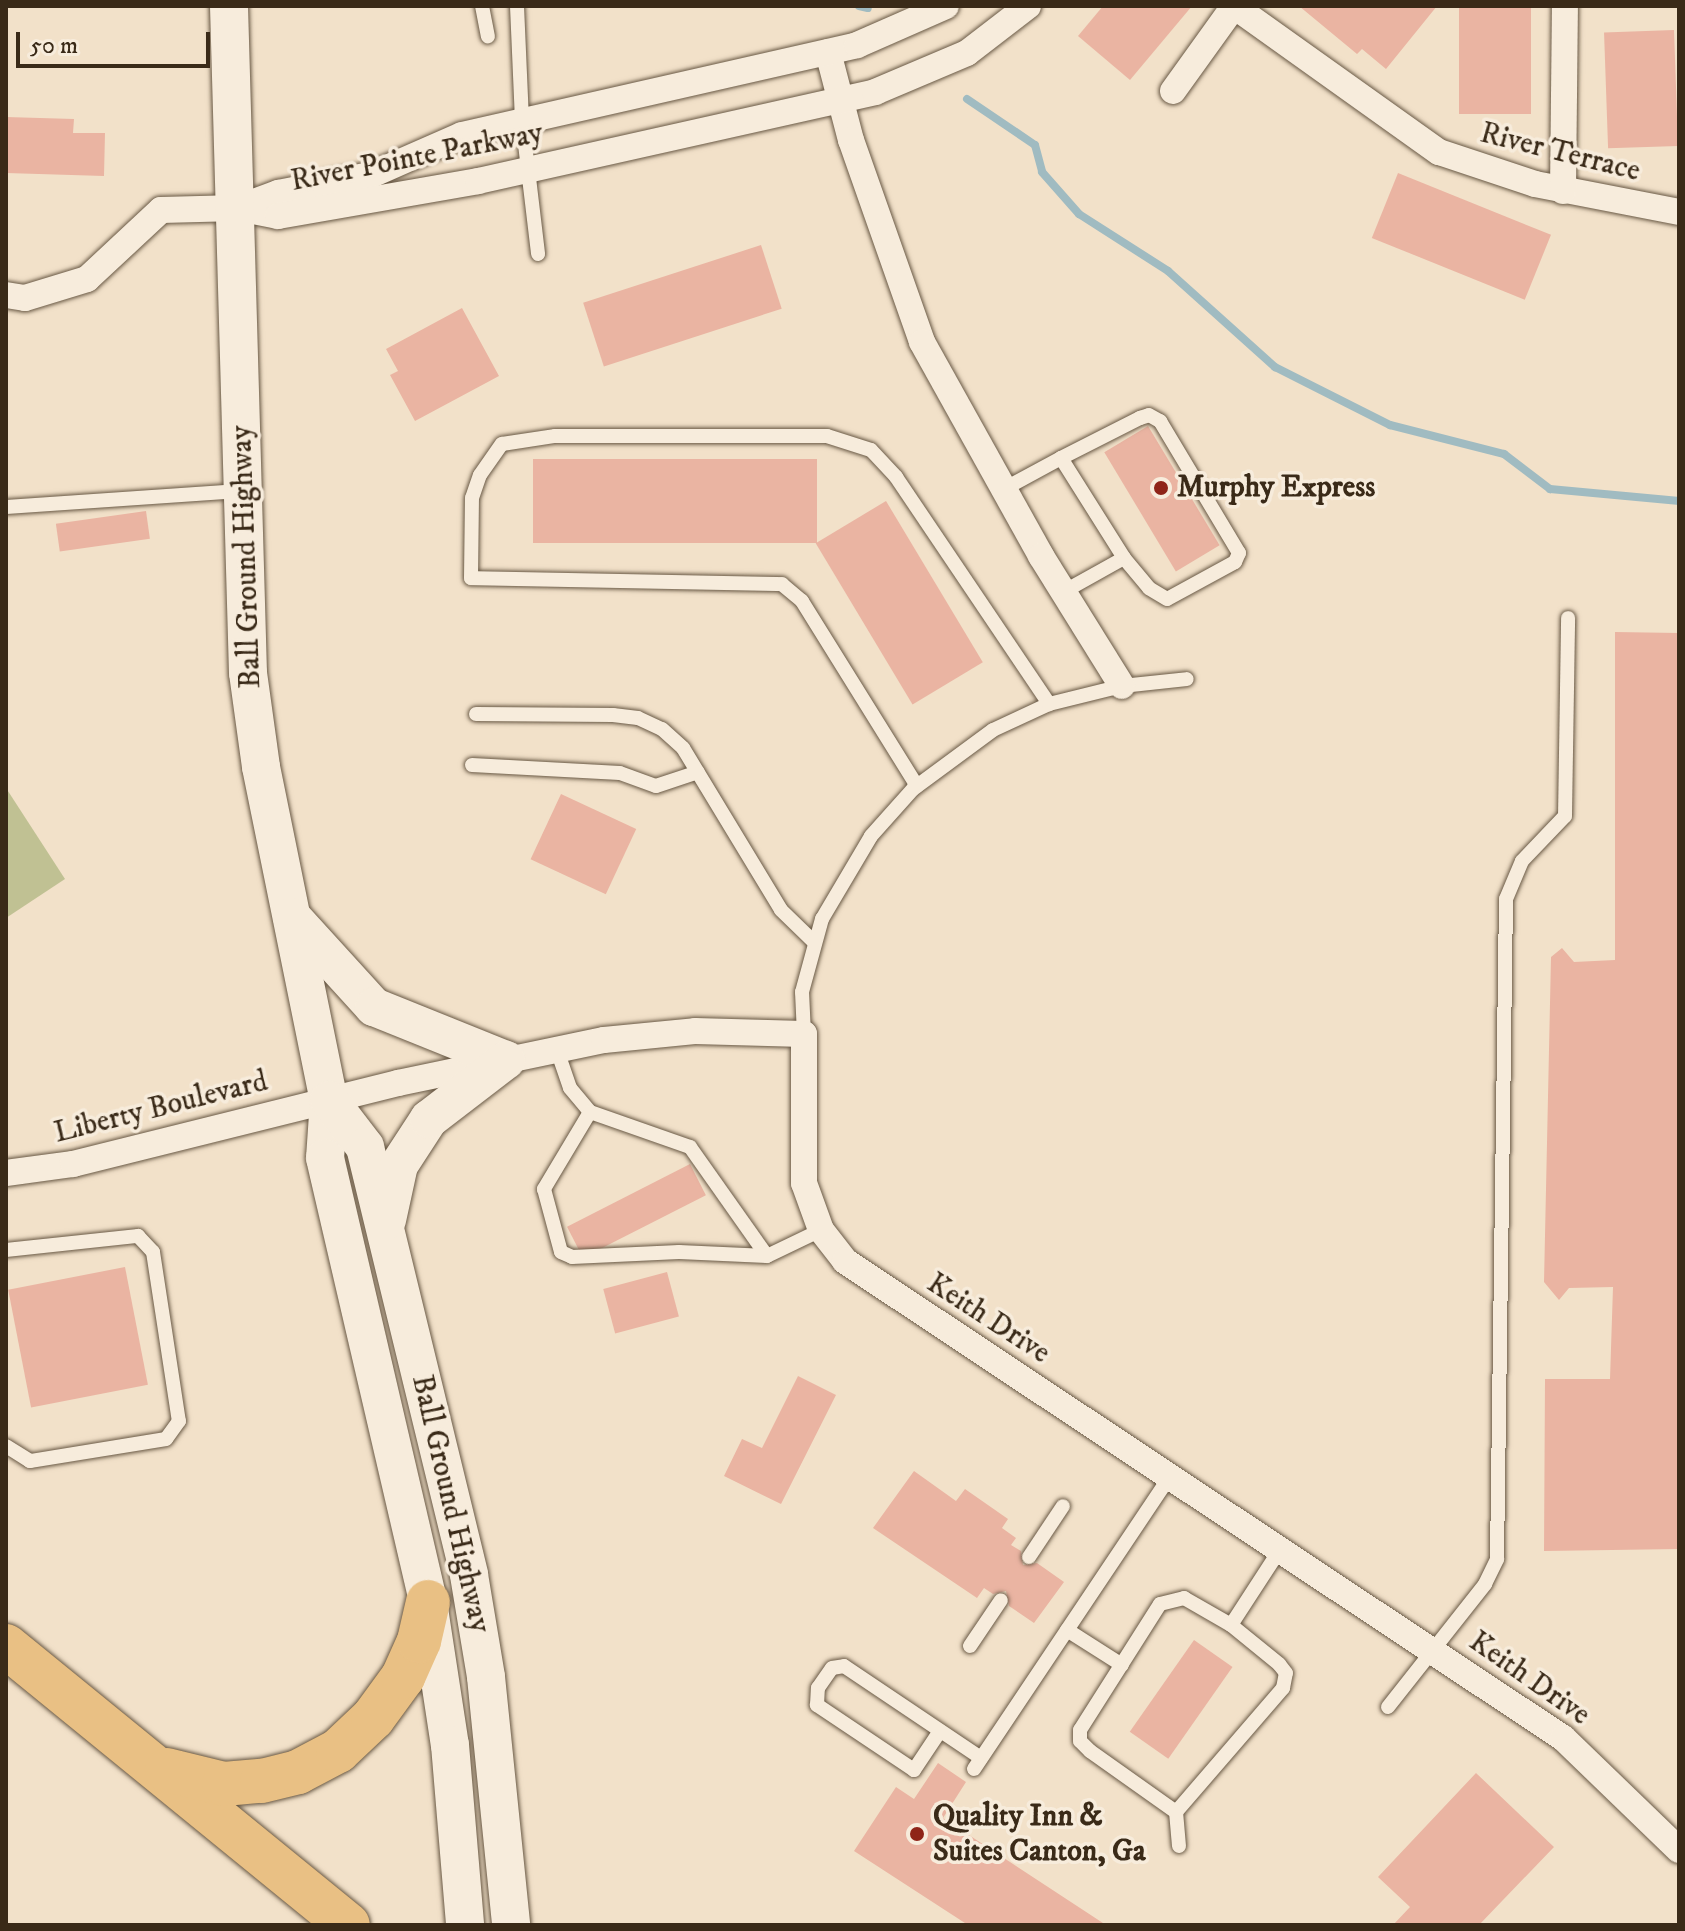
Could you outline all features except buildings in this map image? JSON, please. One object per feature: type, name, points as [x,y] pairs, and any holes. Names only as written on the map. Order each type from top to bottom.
[{"type":"highway","points":[[151,1764],[192,1780],[249,1782],[298,1772],[338,1751],[373,1718],[403,1677],[419,1641],[428,1602]]},
{"type":"highway","points":[[6,1646],[348,1925]]},
{"type":"main road","name":"Ball Ground Highway","points":[[229,6],[238,208],[248,673],[291,916],[329,1100],[325,1158],[428,1602],[450,1745],[465,1925]]},
{"type":"main road","points":[[291,916],[374,1007],[506,1060]]},
{"type":"main road","points":[[386,1230],[392,1189],[412,1143],[452,1097],[506,1060]]},
{"type":"main road","name":"Ball Ground Highway","points":[[329,1100],[365,1147],[469,1575],[501,1796],[511,1925]]},
{"type":"street","name":"River Pointe Parkway","points":[[238,208],[278,193],[371,175],[462,135],[522,119],[828,52],[898,31],[946,6]]},
{"type":"street","name":"River Pointe Parkway","points":[[238,208],[278,216],[527,171],[840,101],[923,76],[967,53],[1028,6]]},
{"type":"street","points":[[1173,91],[1234,6]]},
{"type":"street","name":"River Terrace","points":[[1234,6],[1439,152],[1490,173],[1563,191],[1679,212]]},
{"type":"street","points":[[1563,191],[1565,6]]},
{"type":"street","points":[[828,52],[840,101],[906,308],[1002,490],[1122,686]]},
{"type":"street","points":[[6,295],[25,298],[87,279],[150,210],[238,208]]},
{"type":"street","points":[[329,1100],[557,1050],[695,1031],[804,1034]]},
{"type":"street","name":"Keith Drive","points":[[804,1034],[804,1183],[821,1230],[845,1261],[1563,1738],[1679,1850]]},
{"type":"street","name":"Liberty Boulevard","points":[[6,1173],[84,1161],[329,1100]]},
{"type":"lane","points":[[482,6],[488,36]]},
{"type":"lane","points":[[517,6],[522,119],[538,254]]},
{"type":"lane","points":[[1002,490],[1061,458],[1149,415],[1160,421],[1239,553],[1235,562],[1167,599],[1149,588],[1124,558],[1061,458]]},
{"type":"lane","points":[[917,786],[802,601],[782,584],[471,578],[472,498],[480,475],[502,444],[555,436],[827,436],[871,450],[896,477],[1049,704]]},
{"type":"lane","points":[[6,507],[243,491]]},
{"type":"lane","points":[[1063,592],[1124,558]]},
{"type":"lane","points":[[1388,1707],[1485,1584],[1497,1559],[1506,899],[1522,861],[1565,816],[1568,618]]},
{"type":"lane","points":[[804,1034],[802,992],[815,943],[851,864],[917,786],[993,730],[1049,704],[1122,686],[1187,679]]},
{"type":"lane","points":[[476,714],[638,718],[673,737],[698,772],[770,894],[815,943]]},
{"type":"lane","points":[[472,765],[620,773],[656,786],[698,772]]},
{"type":"lane","points":[[557,1050],[570,1088],[590,1112],[690,1147],[767,1256]]},
{"type":"lane","points":[[590,1112],[544,1189],[561,1252],[572,1257],[679,1252],[767,1256],[821,1230]]},
{"type":"lane","points":[[6,1250],[138,1236],[153,1252],[179,1421],[166,1439],[59,1457],[30,1461],[6,1446]]},
{"type":"lane","points":[[940,1731],[914,1770],[817,1705],[818,1688],[832,1668],[844,1666],[940,1731],[978,1764],[1171,1475]]},
{"type":"lane","points":[[1029,1557],[1063,1506]]},
{"type":"lane","points":[[1231,1625],[1281,1548]]},
{"type":"lane","points":[[1176,1812],[1080,1741],[1080,1730],[1160,1604],[1171,1597],[1184,1598],[1231,1625],[1286,1673],[1283,1688],[1176,1812],[1179,1846]]},
{"type":"lane","points":[[970,1646],[1001,1600]]},
{"type":"lane","points":[[1067,1630],[1122,1665]]},
{"type":"green space","points":[[6,788],[65,879],[6,918]]},
{"type":"waterway","points":[[859,6],[868,8]]},
{"type":"waterway","points":[[967,99],[1035,145],[1042,172],[1079,214],[1168,271],[1275,367],[1390,425],[1504,454],[1550,489],[1679,501]]},
{"type":"place","name":"Murphy Express","points":[[1161,488]]},
{"type":"place","name":"Quality Inn & Suites Canton, Ga","points":[[917,1834]]}]
